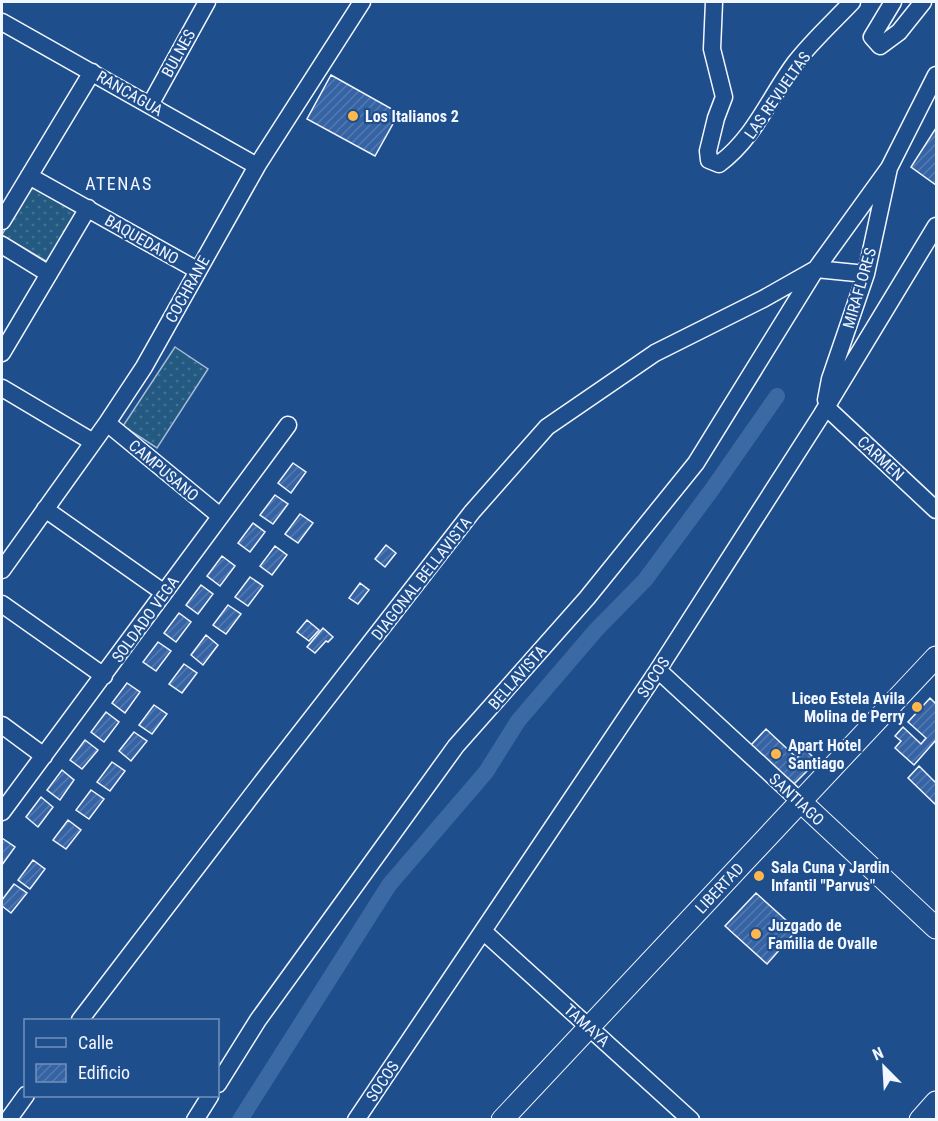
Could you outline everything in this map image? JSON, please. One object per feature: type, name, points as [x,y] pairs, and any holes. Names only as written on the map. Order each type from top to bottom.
[{"type":"main road","name":"LIBERTAD","points":[[502,1119],[936,657]]},
{"type":"main road","name":"SANTIAGO","points":[[801,802],[936,928]]},
{"type":"main road","points":[[920,1119],[936,1102]]},
{"type":"street","name":"BULNES","points":[[150,105],[207,2]]},
{"type":"street","name":"COCHRANE","points":[[2,570],[7,549],[45,509],[144,367],[257,166],[360,2]]},
{"type":"street","name":"LAS REVUELTAS","points":[[714,2],[712,49],[724,97],[708,151],[709,160],[719,164],[736,152],[754,129],[795,63],[852,2]]},
{"type":"street","points":[[893,2],[872,37],[880,46],[899,32],[923,2]]},
{"type":"street","name":"RANCAGUA","points":[[2,22],[257,166]]},
{"type":"street","points":[[2,221],[92,72]]},
{"type":"street","name":"MIRAFLORES","points":[[816,269],[890,168],[936,75]]},
{"type":"street","name":"MIRAFLORES","points":[[826,407],[826,392],[866,274],[890,168]]},
{"type":"street","name":"BAQUEDANO","points":[[29,176],[197,270]]},
{"type":"street","name":"BAQUEDANO","points":[[2,353],[88,208]]},
{"type":"street","name":"SOCOS","points":[[356,1119],[657,670],[931,244],[936,226]]},
{"type":"street","points":[[2,245],[49,274]]},
{"type":"street","points":[[816,269],[866,274]]},
{"type":"street","name":"DIAGONAL BELLAVISTA","points":[[81,1019],[472,513],[547,428],[655,353],[763,299],[816,269]]},
{"type":"street","name":"BELLAVISTA","points":[[219,1082],[258,1020],[456,746],[587,598],[696,462],[816,269]]},
{"type":"street","points":[[2,388],[93,442]]},
{"type":"street","name":"CARMEN","points":[[826,407],[936,510]]},
{"type":"street","name":"CAMPUSANO","points":[[107,423],[220,516]]},
{"type":"street","name":"SOLDADO VEGA","points":[[2,812],[288,425]]},
{"type":"street","points":[[45,509],[163,592]]},
{"type":"street","points":[[2,604],[104,676]]},
{"type":"street","name":"SANTIAGO","points":[[657,670],[801,802]]},
{"type":"street","points":[[2,725],[44,756]]},
{"type":"street","name":"TAMAYA","points":[[483,931],[691,1119]]},
{"type":"street","points":[[8,1119],[24,1097]]},
{"type":"street","points":[[195,1119],[209,1097]]},
{"type":"shaded area","points":[[31,183],[81,212],[51,264],[2,235]]},
{"type":"shaded area","points":[[175,347],[208,369],[157,448],[123,426]]},
{"type":"building","name":"Los Italianos 2","points":[[331,75],[399,113],[375,156],[307,119]]},
{"type":"building","points":[[936,128],[936,185],[911,167]]},
{"type":"building","points":[[293,463],[306,472],[291,493],[278,483]]},
{"type":"building","points":[[275,495],[288,504],[273,524],[260,515]]},
{"type":"building","points":[[300,514],[313,523],[298,543],[285,534]]},
{"type":"building","points":[[253,523],[265,532],[250,552],[238,543]]},
{"type":"building","points":[[386,545],[396,553],[385,567],[375,559]]},
{"type":"building","points":[[275,546],[287,555],[272,575],[260,566]]},
{"type":"building","points":[[222,556],[235,566],[220,586],[207,576]]},
{"type":"building","points":[[250,577],[263,586],[248,606],[235,597]]},
{"type":"building","points":[[360,583],[369,590],[358,604],[349,598]]},
{"type":"building","points":[[201,585],[213,594],[198,614],[186,605]]},
{"type":"building","points":[[228,605],[241,614],[226,634],[213,625]]},
{"type":"building","points":[[179,613],[191,622],[176,642],[164,633]]},
{"type":"building","points":[[307,620],[319,630],[309,641],[297,632]]},
{"type":"building","points":[[323,628],[333,637],[315,653],[307,647]]},
{"type":"building","points":[[206,635],[218,645],[203,665],[191,655]]},
{"type":"building","points":[[158,642],[171,651],[156,671],[143,662]]},
{"type":"building","points":[[184,664],[197,673],[182,693],[169,684]]},
{"type":"building","points":[[127,683],[140,692],[125,713],[112,703]]},
{"type":"building","points":[[930,698],[936,704],[936,740],[914,765],[895,748],[901,741],[895,736],[903,727],[921,744],[926,738],[908,722]]},
{"type":"building","points":[[154,705],[167,714],[152,734],[139,725]]},
{"type":"building","points":[[106,712],[119,722],[104,742],[91,732]]},
{"type":"building","name":"Apart Hotel Santiago","points":[[766,729],[797,758],[805,749],[817,761],[793,785],[751,745]]},
{"type":"building","points":[[134,732],[147,741],[131,761],[119,751]]},
{"type":"building","points":[[85,740],[98,750],[82,769],[70,760]]},
{"type":"building","points":[[112,762],[125,771],[110,791],[97,782]]},
{"type":"building","points":[[919,766],[936,783],[936,805],[908,778]]},
{"type":"building","points":[[62,770],[74,780],[60,800],[47,790]]},
{"type":"building","points":[[91,790],[104,799],[89,819],[76,810]]},
{"type":"building","points":[[41,797],[53,807],[38,827],[26,817]]},
{"type":"building","points":[[68,820],[81,830],[66,849],[53,840]]},
{"type":"building","points":[[2,838],[15,847],[2,865]]},
{"type":"building","points":[[33,860],[45,869],[30,889],[18,880]]},
{"type":"building","points":[[14,884],[27,893],[11,913],[2,906],[2,900]]},
{"type":"building","points":[[756,893],[797,930],[767,964],[725,926]]},
{"type":"waterway","points":[[240,1120],[389,885],[486,772],[518,721],[596,630],[645,580],[777,396]]},
{"type":"place","name":"Los Italianos 2","points":[[353,116]]},
{"type":"place","name":"Liceo Estela Avila Molina de Perry","points":[[917,707]]},
{"type":"place","name":"Apart Hotel Santiago","points":[[776,754]]},
{"type":"place","name":"Sala Cuna y Jardin Infantil \"Parvus\"","points":[[759,876]]},
{"type":"place","name":"Juzgado de Familia de Ovalle","points":[[756,934]]},
{"type":"district","name":"ATENAS","points":[[119,184]]}]
